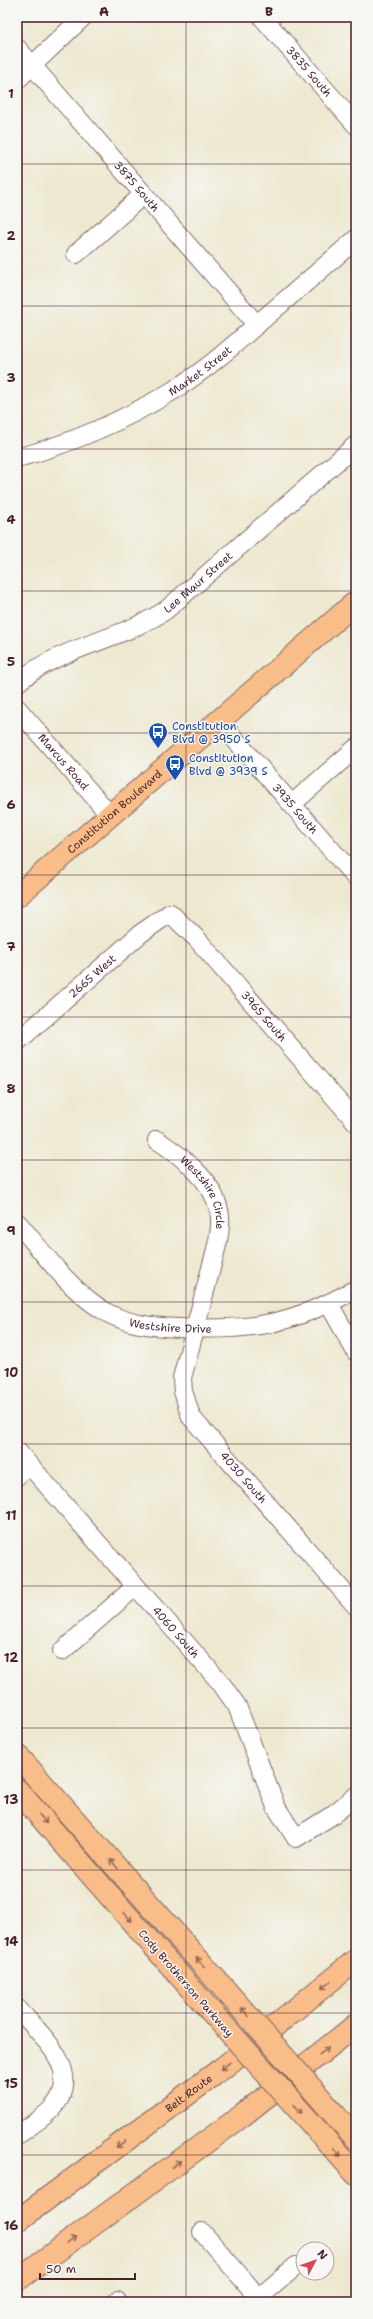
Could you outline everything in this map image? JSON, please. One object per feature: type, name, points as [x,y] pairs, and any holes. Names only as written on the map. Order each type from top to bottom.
[{"type":"main road","name":"Constitution Boulevard","points":[[17,896],[356,602]]},
{"type":"main road","points":[[17,1755],[356,2138]]},
{"type":"main road","name":"Cody Brotherson Parkway","points":[[17,1790],[356,2174]]},
{"type":"main road","name":"Belt Route","points":[[17,2221],[224,2067],[356,1960]]},
{"type":"main road","points":[[17,2280],[243,2115],[356,2025]]},
{"type":"street","points":[[17,80],[83,17]]},
{"type":"street","name":"3835 South","points":[[262,17],[356,125]]},
{"type":"street","name":"3875 South","points":[[17,48],[257,325]]},
{"type":"street","points":[[76,254],[144,194]]},
{"type":"street","name":"Market Street","points":[[17,458],[55,448],[122,419],[196,375],[257,325],[356,239]]},
{"type":"street","name":"Lee Maur Street","points":[[17,683],[42,664],[143,624],[166,610],[356,446]]},
{"type":"street","name":"Marcus Road","points":[[17,708],[110,815]]},
{"type":"street","name":"3935 South","points":[[219,720],[356,878]]},
{"type":"street","points":[[292,804],[356,748]]},
{"type":"street","name":"2665 West","points":[[17,1042],[140,934],[170,913]]},
{"type":"street","name":"3965 South","points":[[170,913],[197,939],[356,1122]]},
{"type":"street","name":"Westshire Circle","points":[[157,1140],[179,1154],[201,1177],[214,1196],[220,1216],[220,1233],[194,1328]]},
{"type":"street","name":"Westshire Drive","points":[[17,1222],[70,1284],[102,1310],[133,1323],[229,1330],[262,1326],[309,1313],[356,1289]]},
{"type":"street","points":[[329,1304],[356,1352]]},
{"type":"street","name":"4030 South","points":[[194,1328],[182,1378],[183,1391],[191,1417],[356,1606]]},
{"type":"street","name":"4060 South","points":[[17,1451],[23,1470],[136,1586],[220,1682],[236,1706],[276,1807],[296,1838],[331,1816],[356,1796]]},
{"type":"street","points":[[62,1651],[136,1586]]},
{"type":"street","points":[[17,2008],[60,2060],[64,2077],[61,2096],[48,2112],[17,2136]]},
{"type":"street","points":[[202,2232],[257,2300],[295,2267]]},
{"type":"place","name":"Constitution Blvd @ 3950 S","points":[[158,749]]},
{"type":"place","name":"Constitution Blvd @ 3939 S","points":[[175,781]]}]
